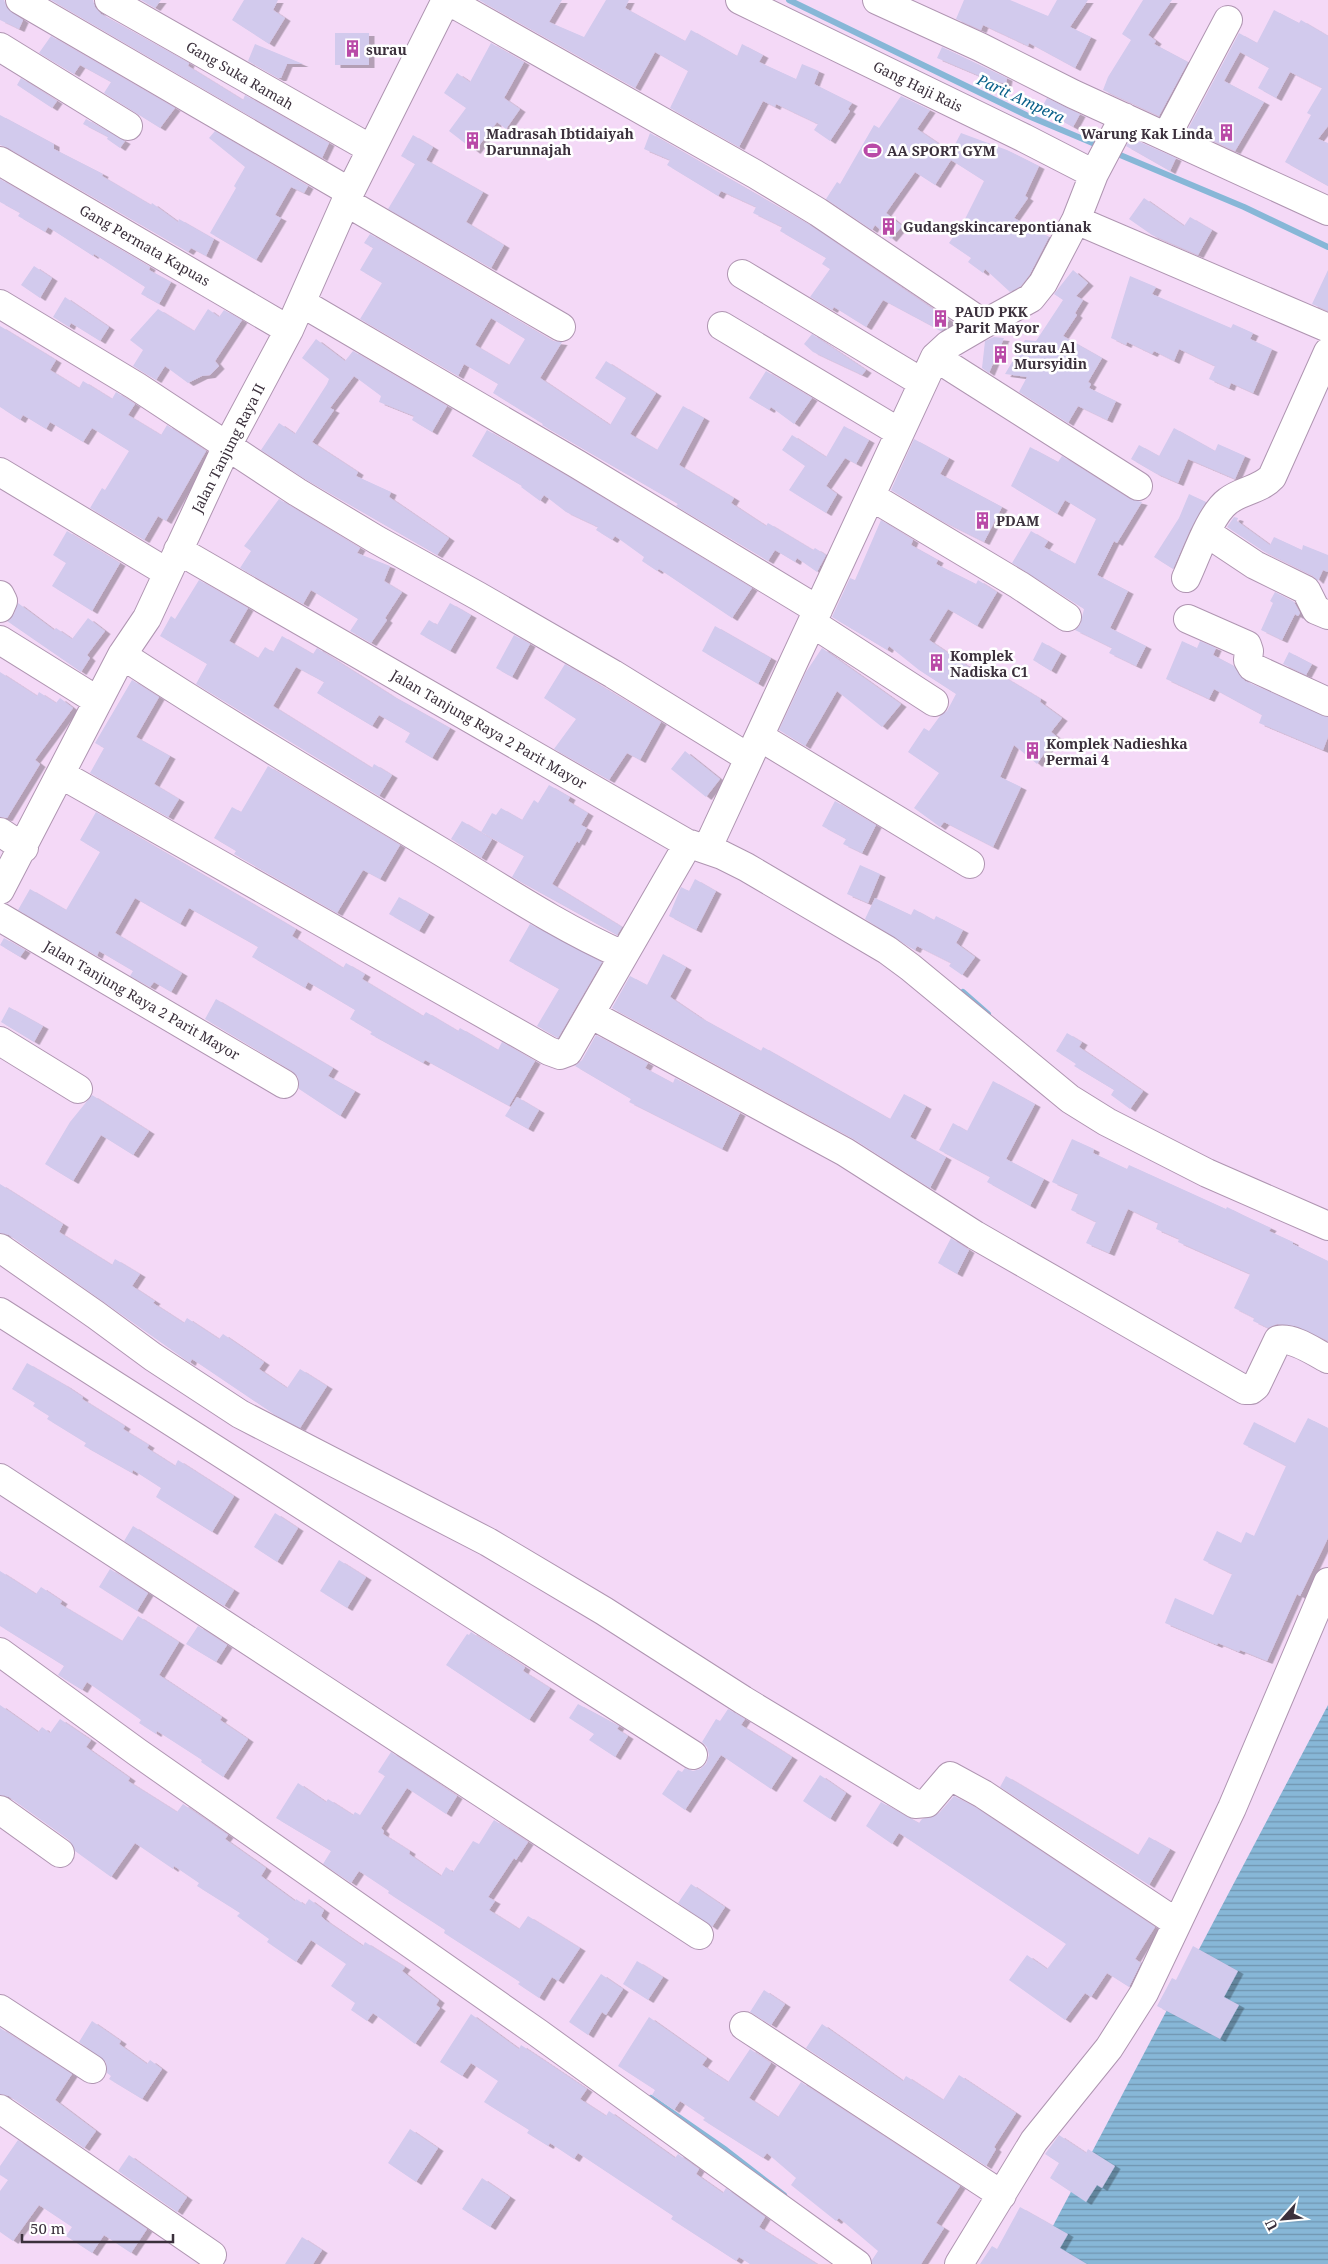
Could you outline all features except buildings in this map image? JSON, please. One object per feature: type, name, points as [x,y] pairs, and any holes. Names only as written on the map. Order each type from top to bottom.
[{"type":"street","points":[[20,0],[561,327]]},
{"type":"street","name":"Gang Suka Ramah","points":[[109,0],[371,149]]},
{"type":"street","points":[[446,0],[755,174],[818,212],[984,324]]},
{"type":"street","name":"Jalan Tanjung Raya II","points":[[0,890],[62,775],[122,655],[147,618],[228,446],[302,303],[371,149],[446,0]]},
{"type":"street","name":"Gang Haji Rais","points":[[740,0],[1024,138],[1097,169]]},
{"type":"street","points":[[877,0],[1120,127],[1167,135],[1328,211]]},
{"type":"street","points":[[1167,135],[1228,20]]},
{"type":"street","points":[[0,48],[128,126]]},
{"type":"street","points":[[62,775],[549,1052],[560,1055],[568,1052],[622,955],[698,846],[755,748],[935,357],[948,345],[1031,298],[1043,283],[1076,220],[1097,169],[1120,127]]},
{"type":"street","name":"Gang Permata Kapuas","points":[[0,161],[289,330]]},
{"type":"street","points":[[1076,220],[1328,328]]},
{"type":"street","points":[[742,274],[923,383]]},
{"type":"street","points":[[302,303],[577,464],[815,616],[934,702]]},
{"type":"street","points":[[0,304],[136,386],[297,492],[369,536],[613,674],[970,864]]},
{"type":"street","points":[[722,326],[899,432]]},
{"type":"street","points":[[1186,578],[1218,511],[1228,500],[1263,486],[1272,477],[1328,352]]},
{"type":"street","points":[[935,357],[1138,486]]},
{"type":"street","name":"Jalan Tanjung Raya 2 Parit Mayor","points":[[0,472],[173,562],[698,846],[746,867],[887,950],[964,1009],[1070,1099],[1107,1122],[1207,1174],[1328,1226]]},
{"type":"street","points":[[872,497],[1019,585],[1066,617]]},
{"type":"street","points":[[1207,533],[1256,565],[1306,590],[1310,593],[1316,610],[1328,615]]},
{"type":"street","points":[[0,595],[3,601],[0,608]]},
{"type":"street","points":[[1188,618],[1247,645],[1249,651],[1248,660],[1252,666],[1328,702]]},
{"type":"street","points":[[0,640],[98,701]]},
{"type":"street","points":[[122,655],[247,735],[519,900],[599,945],[622,955]]},
{"type":"street","points":[[0,832],[24,848]]},
{"type":"street","name":"Jalan Tanjung Raya 2 Parit Mayor","points":[[0,917],[284,1084]]},
{"type":"street","points":[[590,1014],[845,1152],[975,1235],[1245,1390],[1251,1390],[1256,1386],[1278,1340],[1284,1339],[1296,1343],[1328,1359]]},
{"type":"street","points":[[0,1041],[78,1089]]},
{"type":"street","points":[[0,1248],[153,1357],[240,1414],[488,1542],[604,1611],[915,1804],[927,1803],[950,1776],[956,1778],[983,1794],[1177,1924]]},
{"type":"street","points":[[0,1312],[693,1755]]},
{"type":"street","points":[[0,1478],[698,1935]]},
{"type":"street","points":[[959,2264],[1034,2141],[1124,2025],[1144,1993],[1232,1808],[1328,1582]]},
{"type":"street","points":[[0,1652],[144,1758],[538,2033],[857,2264]]},
{"type":"street","points":[[0,1810],[60,1854]]},
{"type":"street","points":[[0,2010],[92,2069]]},
{"type":"street","points":[[744,2026],[1002,2195]]},
{"type":"street","points":[[0,2109],[212,2254]]},
{"type":"water","points":[[1328,1705],[1328,2264],[1033,2264],[1036,2258]]},
{"type":"waterway","name":"Parit Ampera","points":[[789,0],[1026,115],[1102,147]]},
{"type":"waterway","name":"Parit Ampera","points":[[1113,152],[1244,207],[1328,247]]},
{"type":"waterway","points":[[963,992],[988,1014]]},
{"type":"waterway","points":[[651,2098],[726,2150],[784,2195]]},
{"type":"place","name":"surau","points":[[352,49]]},
{"type":"place","name":"Warung Kak Linda","points":[[1227,133]]},
{"type":"place","name":"Madrasah Ibtidaiyah Darunnajah","points":[[472,141]]},
{"type":"place","name":"AA SPORT GYM","points":[[873,150]]},
{"type":"place","name":"Gudangskincarepontianak","points":[[889,226]]},
{"type":"place","name":"PAUD PKK Parit Mayor","points":[[941,319]]},
{"type":"place","name":"Surau Al Mursyidin","points":[[1000,355]]},
{"type":"place","name":"PDAM","points":[[982,520]]},
{"type":"place","name":"Komplek Nadiska C1","points":[[936,663]]},
{"type":"place","name":"Komplek Nadieshka Permai 4","points":[[1032,751]]}]
